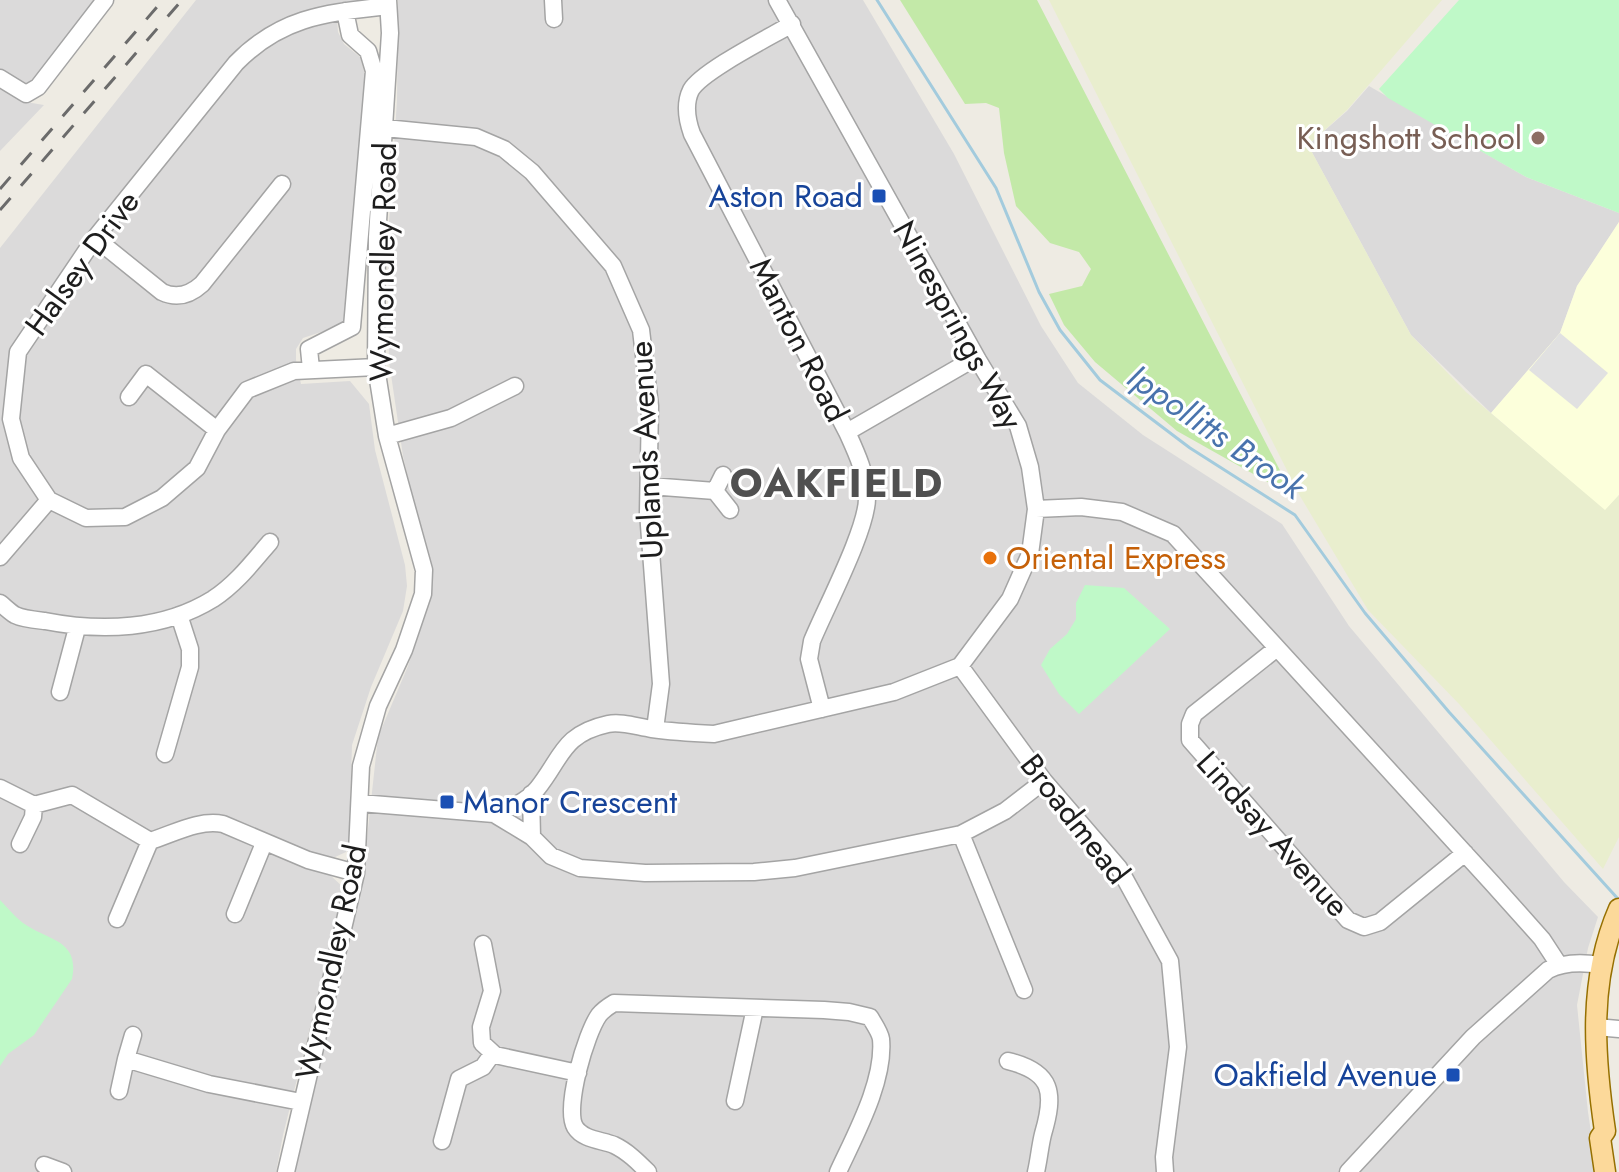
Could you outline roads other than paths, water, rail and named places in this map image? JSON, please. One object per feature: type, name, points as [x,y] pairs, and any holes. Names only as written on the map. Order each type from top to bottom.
[{"type":"main road","points":[[1605,1172],[1600,1138],[1605,1131],[1596,996],[1600,965],[1619,909]]},
{"type":"main road","points":[[1605,1131],[1611,1136],[1618,1172]]},
{"type":"street","points":[[553,0],[554,19]]},
{"type":"street","name":"Ninesprings Way","points":[[777,0],[1018,426],[1030,467],[1036,509],[1030,554],[1010,599],[960,666]]},
{"type":"street","points":[[0,78],[26,94],[38,87],[100,2]]},
{"type":"street","name":"Halsey Drive","points":[[49,500],[21,458],[6,420],[18,352],[95,238],[249,50],[292,23],[322,14],[388,3]]},
{"type":"street","name":"Wymondley Road","points":[[286,1172],[356,873],[361,766],[378,706],[404,650],[423,594],[424,570],[387,436],[376,367],[377,237],[390,33],[388,3]]},
{"type":"street","name":"Wymondley Road","points":[[311,369],[309,349],[352,327],[374,71],[368,51],[350,35],[345,11]]},
{"type":"street","name":"Manton Road","points":[[792,24],[706,75],[692,89],[687,111],[688,123],[847,432],[863,469],[867,500],[862,525],[812,641],[809,659],[822,709]]},
{"type":"street","name":"Uplands Avenue","points":[[385,128],[476,137],[504,149],[532,172],[613,266],[641,330],[650,406],[648,512],[661,684],[655,729]]},
{"type":"street","points":[[95,238],[162,292],[172,296],[186,295],[202,284],[282,184]]},
{"type":"street","points":[[847,432],[970,361],[978,360]]},
{"type":"street","points":[[0,557],[49,500],[86,518],[125,517],[162,498],[197,468],[217,430],[247,390],[294,371],[376,367]]},
{"type":"street","points":[[129,397],[146,374],[217,430]]},
{"type":"street","points":[[387,436],[451,418],[515,386]]},
{"type":"street","points":[[715,491],[723,475]]},
{"type":"street","points":[[650,486],[715,491],[730,510]]},
{"type":"street","points":[[1036,509],[1081,507],[1122,512],[1173,534],[1465,853],[1542,939],[1559,965]]},
{"type":"street","points":[[0,603],[16,616],[77,628],[130,626],[179,615],[198,607],[233,584],[270,542]]},
{"type":"street","points":[[165,754],[190,667],[190,649],[179,615]]},
{"type":"street","points":[[60,692],[77,628]]},
{"type":"street","name":"Lindsay Avenue","points":[[1277,648],[1194,714],[1190,724],[1190,740],[1348,920],[1364,927],[1380,922],[1465,853]]},
{"type":"street","points":[[360,803],[494,814],[514,807],[531,794],[564,748],[576,737],[612,723],[714,734],[894,692],[960,666]]},
{"type":"street","name":"Broadmead","points":[[960,666],[1044,781],[1119,868],[1170,961],[1178,1047],[1164,1157],[1165,1172]]},
{"type":"street","points":[[494,814],[532,837],[542,849],[561,862],[580,868],[645,873],[754,872],[795,868],[961,834],[1005,811],[1044,781]]},
{"type":"street","points":[[0,788],[34,805],[72,795],[150,841]]},
{"type":"street","points":[[531,794],[532,837]]},
{"type":"street","points":[[20,844],[33,817],[34,805]]},
{"type":"street","points":[[117,919],[150,841],[215,822],[308,860],[356,873]]},
{"type":"street","points":[[961,834],[1024,990]]},
{"type":"street","points":[[235,914],[262,848],[262,841]]},
{"type":"street","points":[[483,944],[492,991],[481,1027],[482,1043],[493,1053],[578,1073]]},
{"type":"street","points":[[1348,1172],[1473,1037],[1548,970],[1559,965],[1600,965]]},
{"type":"street","points":[[648,1172],[623,1151],[590,1138],[576,1128],[572,1107],[587,1043],[600,1014],[614,1003],[849,1012],[870,1017],[881,1036],[880,1064],[868,1103],[838,1172]]},
{"type":"street","points":[[735,1101],[755,1008]]},
{"type":"street","points":[[1596,1027],[1619,1029]]},
{"type":"street","points":[[119,1091],[133,1035]]},
{"type":"street","points":[[442,1141],[440,1114],[459,1079],[483,1067],[493,1053]]},
{"type":"street","points":[[126,1059],[209,1084],[301,1102]]},
{"type":"street","points":[[1008,1061],[1039,1073],[1048,1085],[1051,1099],[1049,1116],[1036,1172]]},
{"type":"street","points":[[44,1165],[63,1172]]},
{"type":"waterway","name":"Ippollitts Brook","points":[[877,0],[996,188],[1039,292],[1060,330],[1100,380],[1190,448],[1295,515],[1365,613],[1449,712],[1619,900]]},
{"type":"railway","points":[[0,189],[163,0]]},
{"type":"railway","points":[[0,210],[182,0]]},
{"type":"place","name":"Kingshott School","points":[[1538,138]]},
{"type":"place","name":"Aston Road","points":[[879,196]]},
{"type":"place","name":"Oriental Express","points":[[990,558]]},
{"type":"place","name":"Manor Crescent","points":[[447,802]]},
{"type":"place","name":"Oakfield Avenue","points":[[1453,1075]]},
{"type":"district","name":"OAKFIELD","points":[[837,483]]}]
